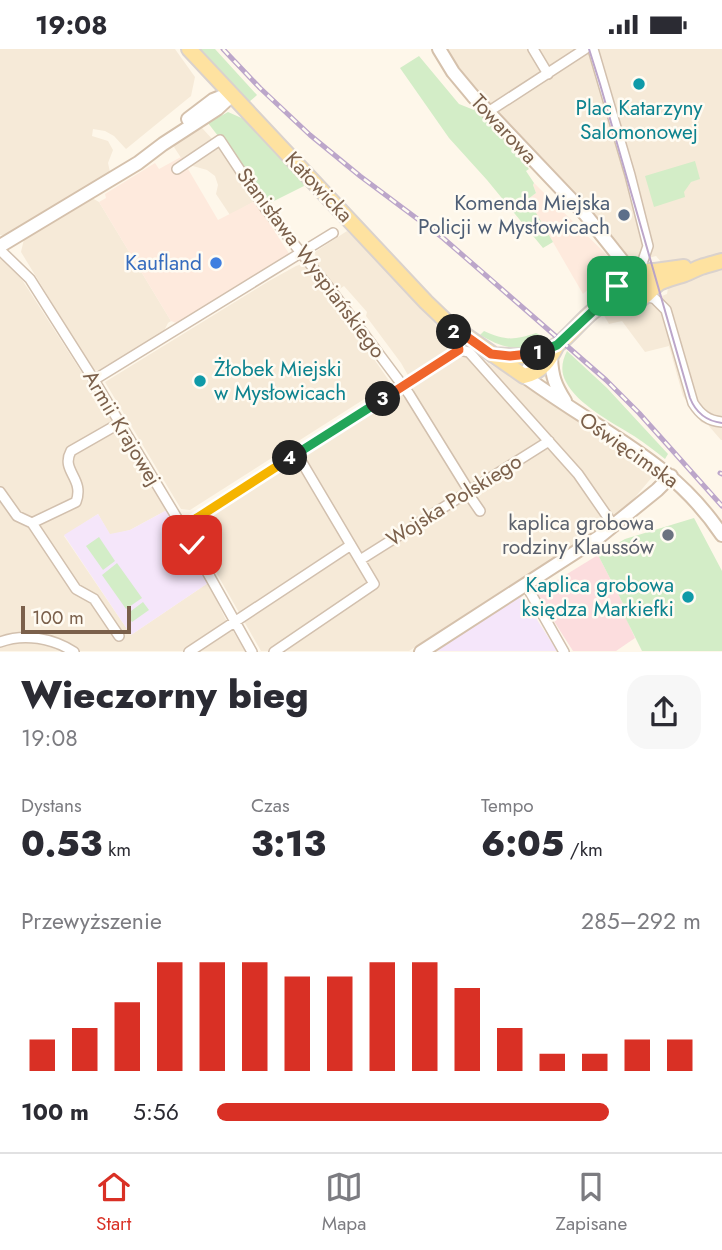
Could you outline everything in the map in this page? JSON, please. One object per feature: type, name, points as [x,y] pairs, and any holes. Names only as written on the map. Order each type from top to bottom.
[{"type":"main road","name":"Katowicka","points":[[189,49],[414,290],[449,324],[524,376]]},
{"type":"main road","points":[[700,267],[622,272],[617,286],[625,298],[633,301],[640,299],[659,284],[722,261]]},
{"type":"main road","points":[[637,269],[649,279],[647,293]]},
{"type":"main road","points":[[524,376],[543,368],[550,352],[592,312],[620,293]]},
{"type":"main road","points":[[491,354],[510,356],[550,352]]},
{"type":"street","name":"Towarowa","points":[[439,49],[462,83],[488,112],[585,214],[623,259],[637,269]]},
{"type":"street","points":[[534,49],[548,74]]},
{"type":"street","points":[[488,112],[585,49]]},
{"type":"street","points":[[593,49],[648,246],[637,269]]},
{"type":"street","points":[[211,73],[215,105]]},
{"type":"street","points":[[0,248],[138,163],[231,94]]},
{"type":"street","points":[[120,173],[147,146],[191,117],[215,105],[248,112]]},
{"type":"street","points":[[163,144],[172,129]]},
{"type":"street","name":"Stanisława Wyspiańskiego","points":[[177,169],[220,140],[265,208],[403,386],[480,511]]},
{"type":"street","points":[[147,146],[163,144]]},
{"type":"street","points":[[94,380],[333,233]]},
{"type":"street","name":"Armii Krajowej","points":[[0,248],[30,279],[94,380],[182,527],[252,652]]},
{"type":"street","points":[[647,293],[666,310],[693,403],[704,416],[722,422]]},
{"type":"street","name":"Katowicka","points":[[449,324],[457,338],[459,350]]},
{"type":"street","points":[[182,527],[459,350],[469,352],[549,441],[578,474],[614,526]]},
{"type":"street","points":[[550,352],[552,376],[569,407]]},
{"type":"street","name":"Oświęcimska","points":[[524,376],[671,476],[695,500],[722,535]]},
{"type":"street","points":[[32,523],[76,502],[78,484],[67,464],[71,451],[120,422]]},
{"type":"street","name":"Wojska Polskiego","points":[[360,560],[549,441]]},
{"type":"street","points":[[274,652],[374,584],[297,454]]},
{"type":"street","points":[[422,651],[614,526],[671,476]]},
{"type":"street","points":[[0,492],[17,516],[32,523],[76,589],[94,599],[119,636]]},
{"type":"street","points":[[189,652],[351,545]]},
{"type":"street","points":[[526,585],[564,652]]},
{"type":"street","points":[[0,642],[14,638],[39,639],[74,652]]},
{"type":"shaded area","points":[[0,49],[175,49],[195,77],[191,96],[126,149],[114,136],[93,129],[92,136],[108,141],[113,150],[108,163],[110,172],[7,234],[0,235]]},
{"type":"shaded area","points":[[445,49],[722,49],[722,254],[692,263],[666,266],[656,256],[633,262],[620,245],[474,92]]},
{"type":"shaded area","points":[[202,128],[227,155],[255,201],[230,215],[216,194],[218,185],[215,176],[207,170],[187,167],[174,147],[176,142]]},
{"type":"shaded area","points":[[181,157],[218,220],[255,201],[290,255],[179,324],[171,321],[99,202],[106,198],[105,194],[155,163],[159,169]]},
{"type":"shaded area","points":[[534,183],[616,264],[583,294],[528,199],[536,193]]},
{"type":"shaded area","points":[[92,198],[99,202],[171,321],[161,337],[105,371],[93,370],[21,252],[24,239]]},
{"type":"shaded area","points":[[347,231],[400,284],[453,344],[409,377],[366,316],[367,312],[344,286],[337,291],[317,269],[315,252]]},
{"type":"shaded area","points":[[0,256],[19,275],[167,510],[130,530],[110,535],[98,514],[64,536],[131,635],[208,583],[245,651],[0,651]]},
{"type":"shaded area","points":[[302,264],[334,302],[390,382],[386,388],[377,391],[190,510],[181,509],[105,382],[269,281]]},
{"type":"shaded area","points":[[722,266],[721,440],[708,425],[701,422],[683,396],[669,346],[645,352],[622,321],[609,324],[602,312],[649,301],[667,294],[669,282]]},
{"type":"shaded area","points":[[459,347],[513,377],[648,466],[653,476],[621,514],[409,651],[261,651],[192,526]]},
{"type":"shaded area","points":[[167,510],[208,583],[131,635],[64,535],[98,514],[110,534],[130,530]]},
{"type":"shaded area","points":[[598,555],[629,615],[626,618],[635,638],[616,651],[573,651],[536,593]]},
{"type":"shaded area","points":[[522,596],[557,651],[435,651]]},
{"type":"green space","points":[[200,49],[215,49],[257,95],[249,102]]},
{"type":"green space","points":[[419,56],[459,104],[479,112],[529,169],[526,171],[534,183],[536,193],[528,199],[553,242],[543,248],[449,138],[400,68]]},
{"type":"green space","points":[[228,112],[246,120],[297,171],[304,186],[270,203],[208,123]]},
{"type":"green space","points":[[695,161],[700,179],[691,182],[684,192],[685,197],[654,207],[645,176]]},
{"type":"green space","points":[[629,271],[646,280],[641,294],[623,293],[620,283]]},
{"type":"green space","points":[[484,331],[504,338],[536,333],[547,338],[530,347],[513,348],[480,335]]},
{"type":"green space","points":[[567,351],[607,388],[668,454],[665,459],[578,398],[564,378],[562,370]]},
{"type":"green space","points":[[694,518],[722,571],[722,651],[642,651],[625,617],[629,615],[598,555],[625,539]]},
{"type":"green space","points":[[99,537],[115,561],[103,570],[86,546]]},
{"type":"green space","points":[[117,563],[142,598],[126,609],[102,575]]},
{"type":"green space","points":[[143,602],[149,610],[132,622],[127,614]]},
{"type":"tram line","points":[[589,49],[690,398],[702,415],[722,423]]},
{"type":"railway","points":[[223,49],[310,135],[443,238],[606,380],[722,506]]},
{"type":"place","name":"Plac Katarzyny Salomonowej","points":[[639,84]]},
{"type":"place","name":"Komenda Miejska Policji w Mysłowicach","points":[[624,215]]},
{"type":"place","name":"Kaufland","points":[[216,263]]},
{"type":"place","name":"Żłobek Miejski w Mysłowicach","points":[[200,381]]},
{"type":"place","name":"kaplica grobowa rodziny Klaussów","points":[[668,535]]},
{"type":"place","name":"Kaplica grobowa księdza Markiefki","points":[[688,597]]},
{"type":"route","points":[[192,545],[182,527],[459,350],[457,338],[449,324],[491,354],[510,356],[543,352],[557,345],[592,312],[620,293],[617,286]]}]
